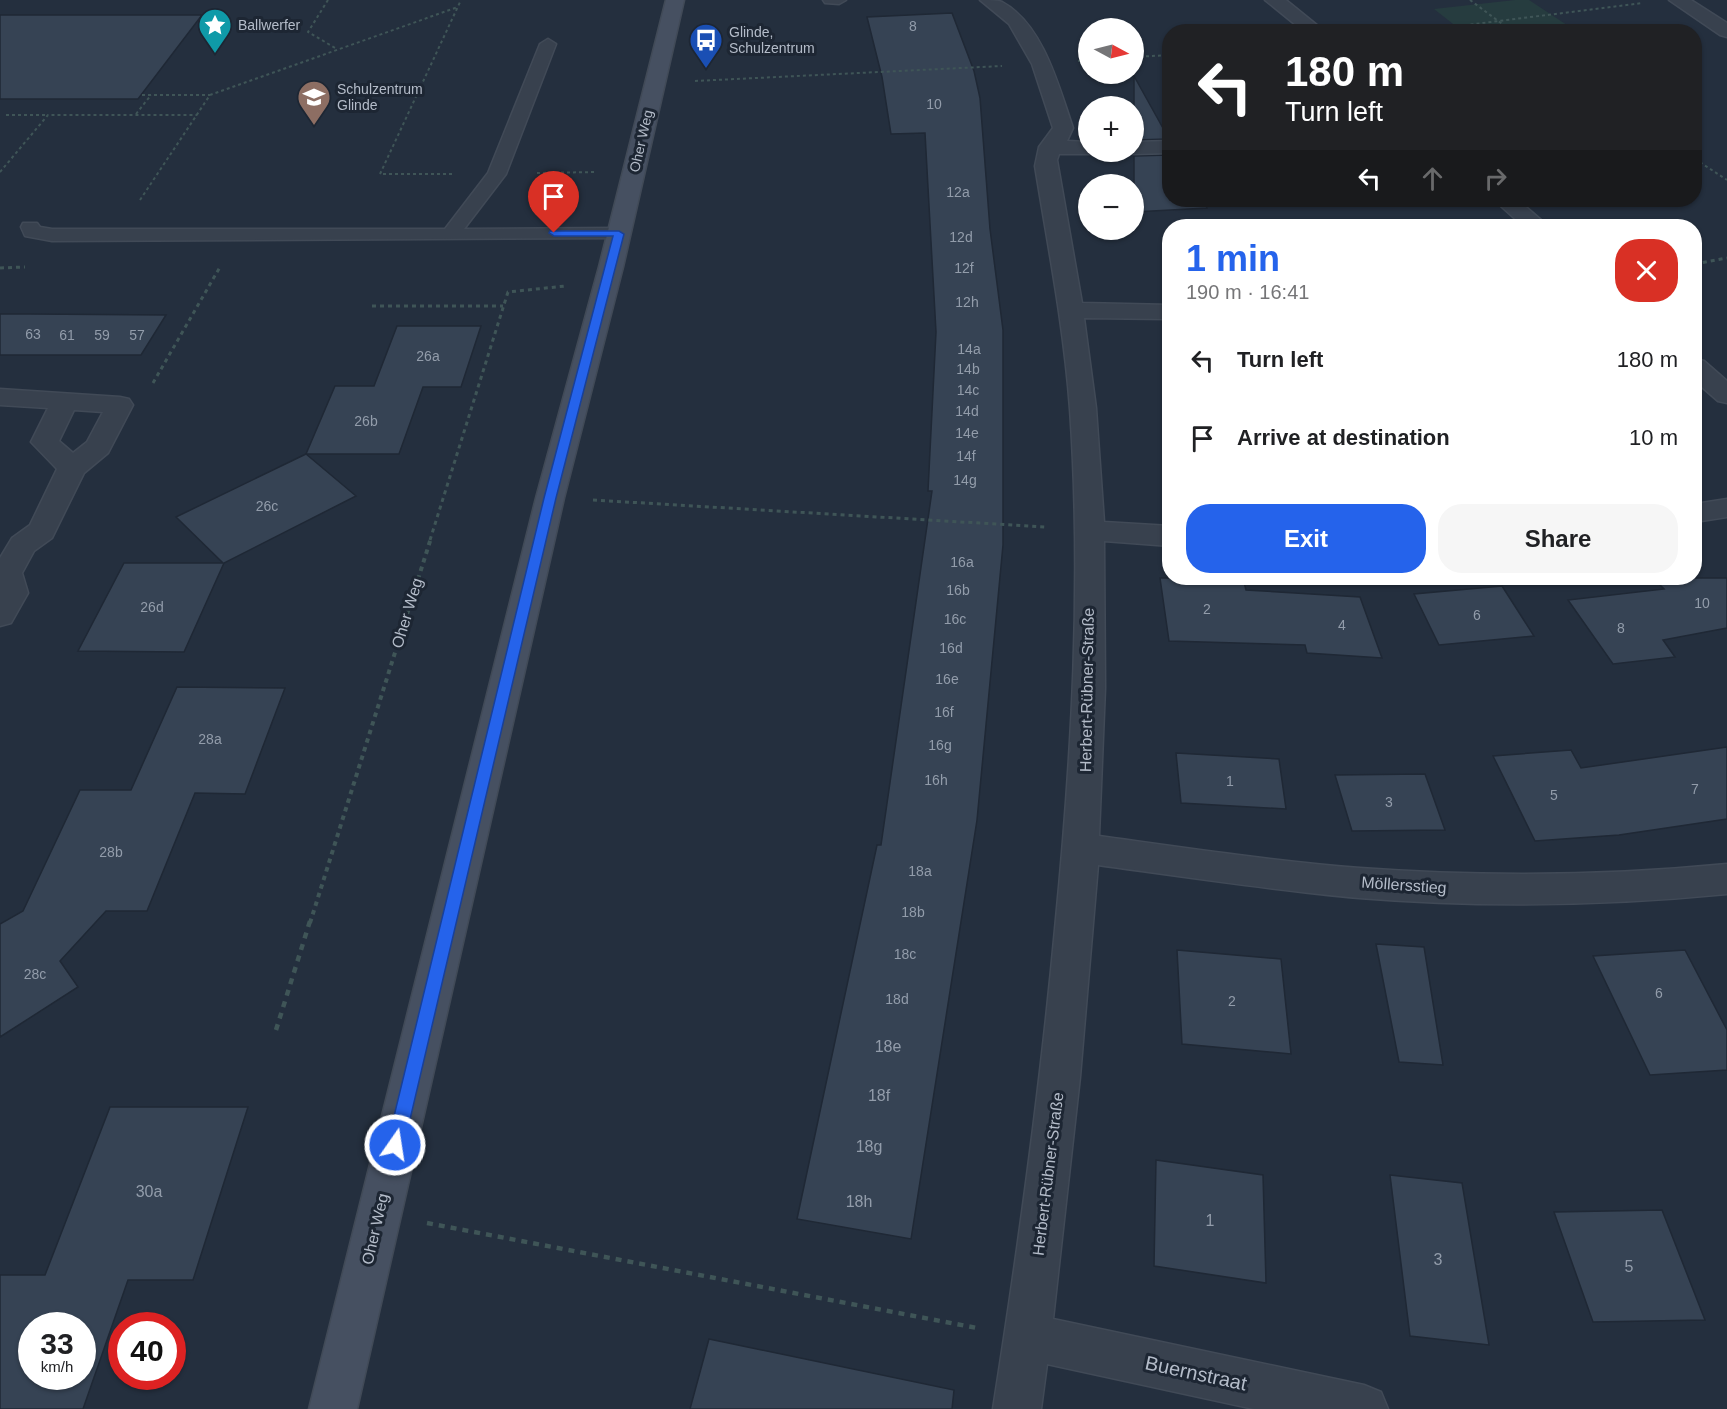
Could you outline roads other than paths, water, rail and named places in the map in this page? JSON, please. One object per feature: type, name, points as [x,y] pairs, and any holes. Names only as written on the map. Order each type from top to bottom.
[{"type":"street","name":"Oher Weg","points":[[333,1409],[550,498],[608,281],[675,0]]},
{"type":"street","name":"Herbert-Rübner-Straße","points":[[989,0],[1016,21],[1042,64],[1063,128],[1059,139],[1050,147],[1045,156],[1072,310],[1083,409],[1089,530],[1089,673],[1082,848],[1062,1060],[1017,1409]]},
{"type":"street","points":[[1274,0],[1306,24]]},
{"type":"street","points":[[1678,0],[1727,31]]},
{"type":"street","points":[[1050,147],[1078,148]]},
{"type":"street","points":[[1144,148],[1162,147]]},
{"type":"street","points":[[1513,207],[1528,219]]},
{"type":"street","points":[[1072,310],[1162,312]]},
{"type":"street","points":[[1702,373],[1727,395]]},
{"type":"street","points":[[0,397],[120,405],[98,447],[72,468],[42,531],[22,545],[7,573],[13,593],[0,615]]},
{"type":"street","points":[[65,402],[45,442],[72,468]]},
{"type":"street","points":[[1702,512],[1727,508]]},
{"type":"street","points":[[1089,530],[1162,535]]},
{"type":"street","name":"Möllersstieg","points":[[1082,848],[1307,878],[1436,888],[1630,887],[1727,879]]},
{"type":"street","name":"Buernstraat","points":[[1028,1337],[1364,1409]]},
{"type":"lane","points":[[830,0],[839,0]]},
{"type":"lane","points":[[451,233],[497,174],[548,44]]},
{"type":"lane","points":[[30,227],[32,232],[52,236],[619,234]]},
{"type":"place","name":"Ballwerfer","points":[[215,54]]},
{"type":"place","name":"Glinde, Schulzentrum","points":[[706,69]]},
{"type":"place","name":"Schulzentrum Glinde","points":[[314,126]]}]
